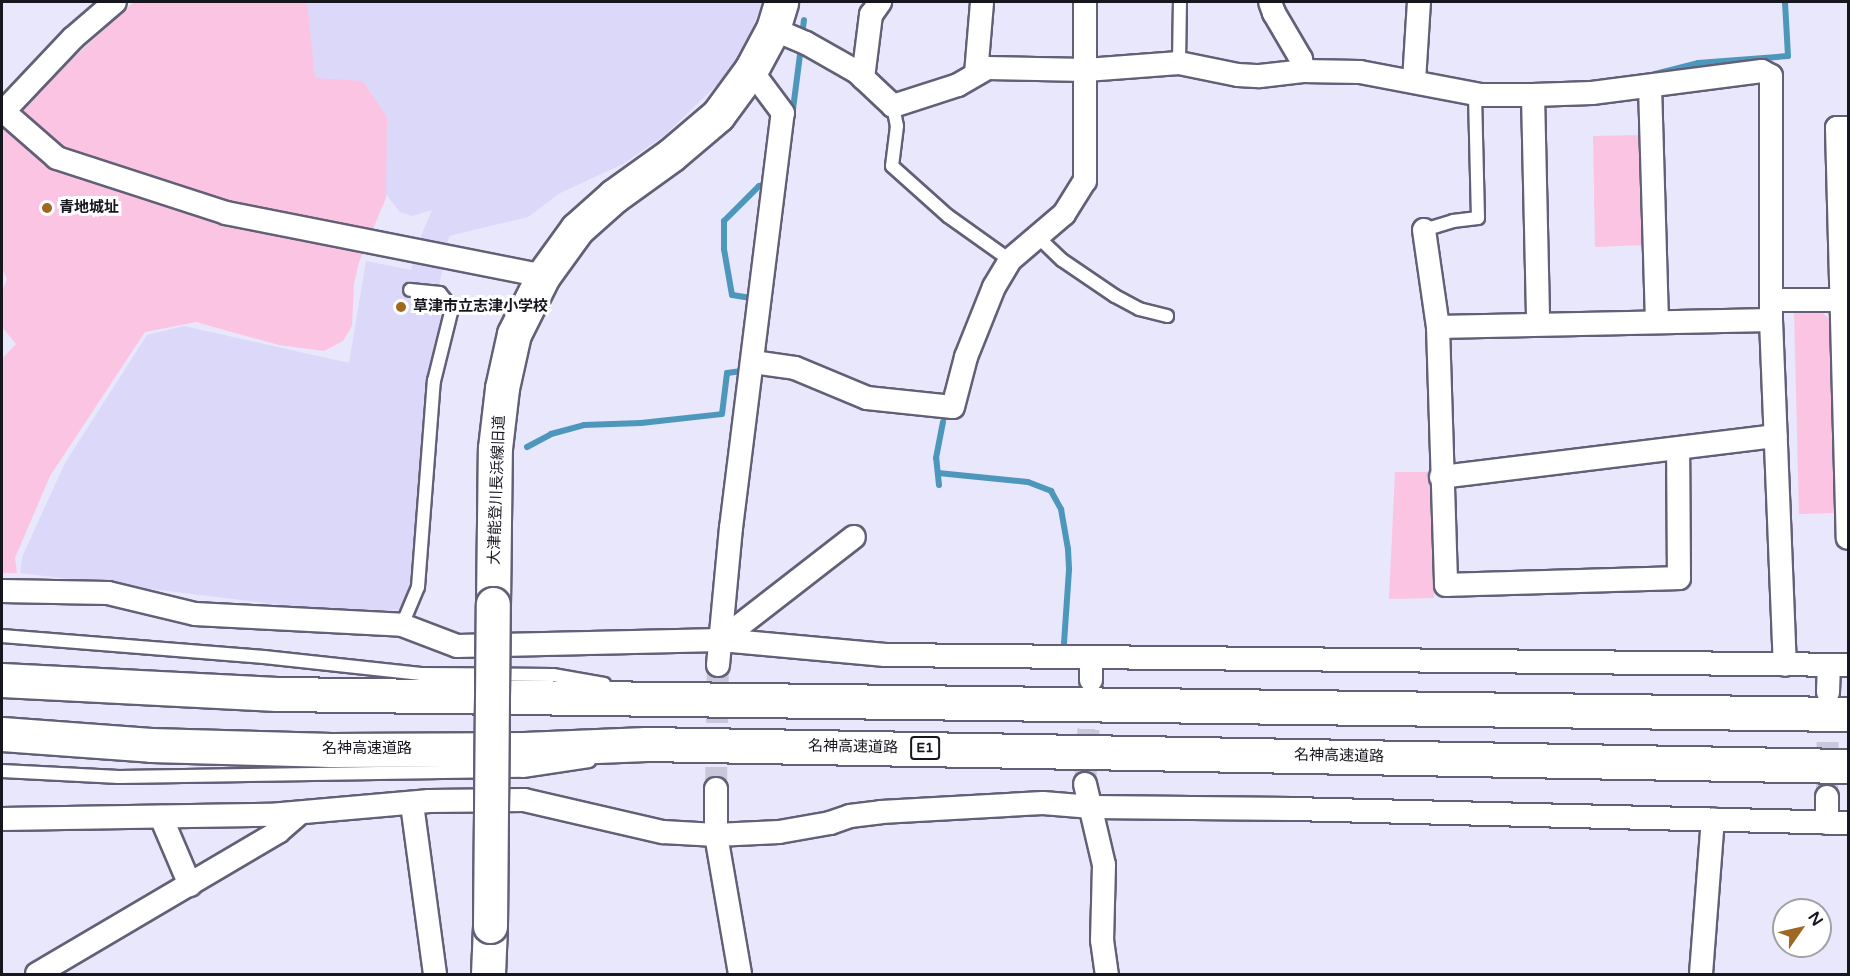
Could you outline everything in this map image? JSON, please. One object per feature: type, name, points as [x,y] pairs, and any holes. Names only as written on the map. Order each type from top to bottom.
[{"type":"main road","name":"大津能登川長浜線旧道","points":[[488,975],[495,448],[502,388],[514,334],[543,276],[577,229],[614,196],[671,155],[718,115],[751,70],[777,15]]},
{"type":"main road","points":[[2,680],[277,694],[680,699],[1838,703]]},
{"type":"main road","name":"名神高速道路","points":[[2,734],[151,745],[331,750],[703,745],[1848,766]]},
{"type":"street","points":[[115,2],[73,38],[2,111],[57,158],[226,213],[543,276]]},
{"type":"street","points":[[863,78],[871,15],[880,2]]},
{"type":"street","points":[[976,74],[982,2]]},
{"type":"street","points":[[753,362],[795,368],[867,398],[953,407],[966,357],[990,297],[1010,260],[1064,214],[1085,181],[1085,2]]},
{"type":"street","points":[[1270,2],[1274,14],[1301,59],[1303,71]]},
{"type":"street","points":[[1414,81],[1419,2]]},
{"type":"street","points":[[777,15],[806,43],[863,78],[893,106],[930,96],[958,85],[988,68],[1086,70],[1179,63],[1238,75],[1260,76],[1303,71],[1359,72],[1475,93],[1533,95],[1592,93],[1762,71],[1771,76],[1771,310],[1785,665]]},
{"type":"street","points":[[718,665],[731,528],[783,113],[751,70]]},
{"type":"street","points":[[1650,86],[1657,322]]},
{"type":"street","points":[[1533,95],[1538,324]]},
{"type":"street","points":[[1848,128],[1837,128],[1847,428],[1848,538]]},
{"type":"street","points":[[1424,230],[1438,327],[1446,585],[1679,578],[1678,449]]},
{"type":"street","points":[[1438,327],[1657,322],[1842,300]]},
{"type":"street","points":[[1441,477],[1776,436]]},
{"type":"street","points":[[721,640],[854,537]]},
{"type":"street","points":[[2,591],[108,594],[195,614],[402,625],[457,646],[721,640],[885,655],[1091,669],[1233,657],[1839,665],[1838,703]]},
{"type":"street","points":[[1085,784],[1104,865],[1102,940],[1107,975]]},
{"type":"street","points":[[716,789],[716,835],[740,975]]},
{"type":"street","points":[[2,819],[300,813],[429,801],[524,800],[663,832],[716,835],[780,832],[881,812],[1043,803],[1092,807],[1292,809],[1838,823],[1827,797]]},
{"type":"street","points":[[412,804],[435,975]]},
{"type":"street","points":[[37,975],[278,832],[300,813]]},
{"type":"street","points":[[161,817],[190,885]]},
{"type":"street","points":[[1701,975],[1713,819]]},
{"type":"lane","points":[[1179,63],[1180,2]]},
{"type":"lane","points":[[1424,230],[1453,221],[1478,218],[1475,93]]},
{"type":"lane","points":[[893,106],[897,126],[892,166],[948,216],[1010,260]]},
{"type":"lane","points":[[1038,237],[1062,260],[1115,296],[1139,309],[1167,316]]},
{"type":"lane","points":[[402,625],[418,587],[434,381],[452,308],[440,293],[410,290]]},
{"type":"lane","points":[[2,636],[240,655],[421,674],[553,675],[680,699]]},
{"type":"lane","points":[[2,771],[119,777],[523,771],[703,745]]},
{"type":"shaded area","points":[[134,2],[307,2],[315,78],[363,81],[387,117],[386,198],[359,262],[354,284],[352,326],[343,341],[324,351],[279,345],[196,322],[145,332],[50,476],[15,558],[17,573],[2,573],[2,359],[16,344],[2,327],[2,291],[7,279],[2,269],[2,116],[41,87]]},
{"type":"shaded area","name":"草津市立志津小学校","points":[[288,2],[763,2],[743,50],[721,81],[665,135],[623,164],[560,193],[528,217],[449,236],[439,286],[447,287],[428,387],[410,583],[400,610],[393,609],[390,614],[292,606],[20,573],[23,555],[65,463],[147,335],[184,326],[349,363],[366,261],[411,270],[432,210],[412,216],[400,212],[327,119]]},
{"type":"shaded area","points":[[1642,135],[1646,245],[1595,247],[1593,136]]},
{"type":"shaded area","points":[[1794,311],[1821,311],[1831,321],[1840,513],[1799,514]]},
{"type":"shaded area","points":[[1395,472],[1433,472],[1434,598],[1389,599]]},
{"type":"waterway","points":[[1655,74],[1698,63],[1788,56],[1785,2]]},
{"type":"waterway","points":[[802,36],[804,20]]},
{"type":"waterway","points":[[792,117],[801,47]]},
{"type":"waterway","points":[[751,302],[751,298],[732,295],[724,249],[724,221],[759,186],[769,184]]},
{"type":"waterway","points":[[527,447],[551,434],[584,425],[641,423],[722,414],[727,373],[742,371],[743,366]]},
{"type":"waterway","points":[[939,485],[936,458],[943,422]]},
{"type":"waterway","points":[[938,473],[1028,482],[1051,491],[1061,509],[1068,549],[1069,570],[1064,644]]},
{"type":"tunnel","points":[[716,789],[718,665]]},
{"type":"tunnel","points":[[1085,784],[1091,690]]},
{"type":"tunnel","points":[[1827,797],[1828,699]]},
{"type":"place","name":"青地城址","points":[[47,208]]},
{"type":"place","name":"草津市立志津小学校","points":[[401,307]]}]
